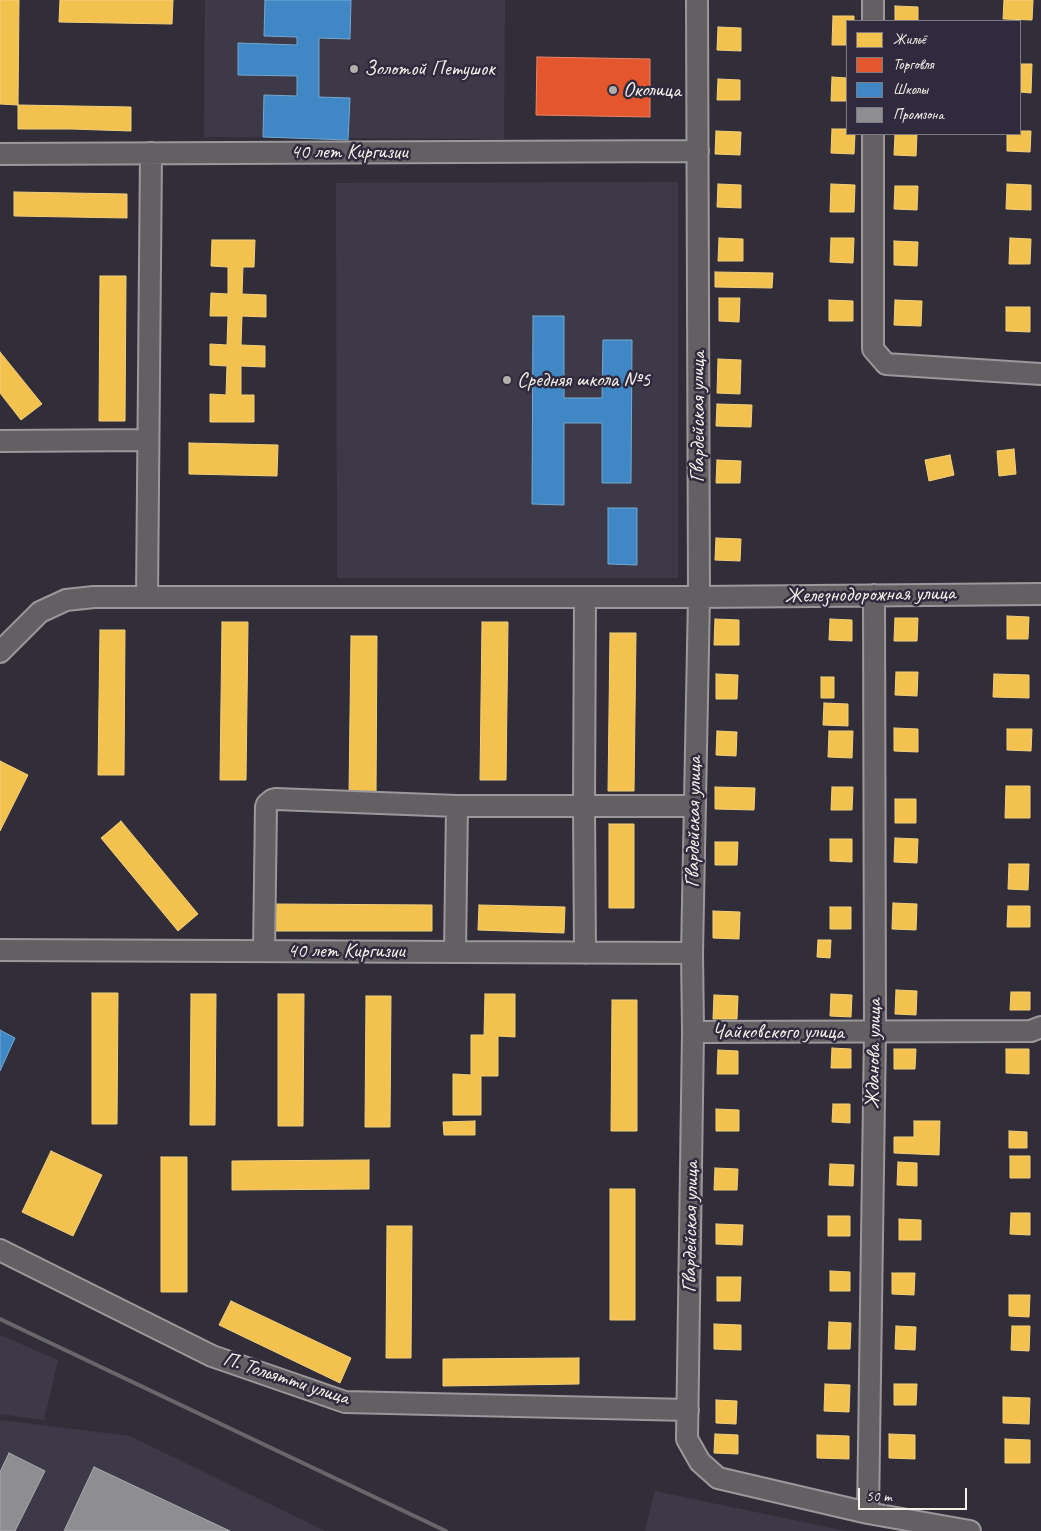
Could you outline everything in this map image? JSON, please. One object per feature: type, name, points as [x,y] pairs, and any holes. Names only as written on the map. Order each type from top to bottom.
[{"type":"street","name":"Гвардейская улица","points":[[697,0],[699,597],[692,953],[693,1032],[687,1439],[700,1462],[718,1478],[868,1513]]},
{"type":"street","points":[[873,0],[873,20]]},
{"type":"street","points":[[873,135],[873,349],[886,364],[1041,374]]},
{"type":"street","name":"40 лет Киргизии","points":[[0,154],[698,151]]},
{"type":"street","points":[[147,597],[151,153]]},
{"type":"street","points":[[0,441],[148,440]]},
{"type":"street","name":"Железнодорожная улица","points":[[0,652],[40,612],[66,600],[94,597],[699,597],[1041,594]]},
{"type":"street","name":"Жданова улица","points":[[868,1513],[875,1032],[874,595]]},
{"type":"street","points":[[585,597],[585,953]]},
{"type":"street","points":[[264,951],[266,807],[268,802],[276,799],[456,806],[695,806]]},
{"type":"street","points":[[455,952],[456,806]]},
{"type":"street","name":"40 лет Киргизии","points":[[0,950],[692,953]]},
{"type":"street","name":"Чайковского улица","points":[[693,1032],[1032,1030],[1041,1027]]},
{"type":"street","name":"П. Тольятти улица","points":[[0,1250],[212,1356],[345,1402],[688,1410]]},
{"type":"street","points":[[868,1513],[970,1531]]},
{"type":"shaded area","name":"Золотой Петушок","points":[[205,0],[505,0],[504,139],[204,137]]},
{"type":"shaded area","name":"Средняя школа №5","points":[[678,182],[678,578],[337,578],[336,183]]},
{"type":"shaded area","points":[[0,1335],[58,1360],[44,1420],[0,1414]]},
{"type":"shaded area","points":[[0,1420],[130,1436],[325,1531],[0,1531]]},
{"type":"shaded area","points":[[655,1491],[846,1531],[645,1531]]},
{"type":"building: Жильё","points":[[0,0],[19,0],[18,105],[0,104]]},
{"type":"building: Жильё","points":[[60,0],[173,0],[172,24],[59,22]]},
{"type":"building: Жильё","points":[[1004,0],[1033,0],[1032,20],[1003,19]]},
{"type":"building: Жильё","points":[[895,6],[918,7],[918,20],[895,20]]},
{"type":"building: Жильё","points":[[833,16],[854,16],[854,20],[846,20],[846,45],[832,45]]},
{"type":"building: Жильё","points":[[718,27],[741,28],[741,51],[717,50]]},
{"type":"building: Жильё","points":[[1021,64],[1032,64],[1031,93],[1021,92]]},
{"type":"building: Жильё","points":[[832,77],[846,78],[846,101],[831,101]]},
{"type":"building: Жильё","points":[[718,79],[740,80],[740,100],[717,100]]},
{"type":"building: Жильё","points":[[18,105],[131,107],[131,131],[18,129]]},
{"type":"building: Жильё","points":[[832,129],[846,129],[846,135],[855,135],[854,154],[831,153]]},
{"type":"building: Жильё","points":[[716,131],[741,132],[740,155],[715,154]]},
{"type":"building: Жильё","points":[[1021,131],[1031,131],[1030,152],[1007,151],[1007,135],[1021,135]]},
{"type":"building: Жильё","points":[[895,135],[917,135],[916,156],[894,155]]},
{"type":"building: Жильё","points":[[718,184],[741,185],[741,208],[717,207]]},
{"type":"building: Жильё","points":[[831,184],[855,185],[854,212],[830,212]]},
{"type":"building: Жильё","points":[[1007,184],[1031,185],[1031,210],[1006,209]]},
{"type":"building: Жильё","points":[[895,186],[918,186],[917,210],[894,209]]},
{"type":"building: Жильё","points":[[14,192],[127,194],[127,218],[14,216]]},
{"type":"building: Жильё","points":[[719,238],[743,239],[743,261],[718,261]]},
{"type":"building: Жильё","points":[[831,238],[854,238],[853,263],[830,262]]},
{"type":"building: Жильё","points":[[1010,238],[1031,239],[1030,264],[1009,264]]},
{"type":"building: Жильё","points":[[212,240],[255,240],[254,267],[243,267],[242,294],[266,295],[266,317],[242,316],[241,345],[265,346],[265,367],[241,366],[241,395],[254,395],[254,422],[210,422],[210,394],[226,395],[227,366],[210,365],[210,344],[227,345],[228,316],[210,316],[211,293],[228,294],[228,267],[211,266]]},
{"type":"building: Жильё","points":[[894,241],[918,242],[917,266],[894,265]]},
{"type":"building: Жильё","points":[[715,272],[773,273],[772,288],[715,287]]},
{"type":"building: Жильё","points":[[100,276],[126,276],[125,421],[99,421]]},
{"type":"building: Жильё","points":[[719,298],[740,298],[739,322],[719,321]]},
{"type":"building: Жильё","points":[[829,300],[853,301],[853,321],[829,321]]},
{"type":"building: Жильё","points":[[895,300],[922,301],[921,326],[894,325]]},
{"type":"building: Жильё","points":[[1006,307],[1030,307],[1030,332],[1006,331]]},
{"type":"building: Жильё","points":[[0,352],[42,404],[21,420],[0,393]]},
{"type":"building: Жильё","points":[[718,359],[741,360],[740,394],[717,393]]},
{"type":"building: Жильё","points":[[717,404],[752,405],[751,427],[716,426]]},
{"type":"building: Жильё","points":[[189,443],[278,445],[277,476],[189,474]]},
{"type":"building: Жильё","points":[[1014,449],[1016,474],[999,476],[997,451]]},
{"type":"building: Жильё","points":[[950,455],[954,475],[929,481],[925,460]]},
{"type":"building: Жильё","points":[[717,460],[741,461],[740,483],[716,483]]},
{"type":"building: Жильё","points":[[716,538],[741,539],[740,561],[715,560]]},
{"type":"building: Жильё","points":[[1007,616],[1029,617],[1028,639],[1007,639]]},
{"type":"building: Жильё","points":[[895,618],[918,618],[917,641],[894,641]]},
{"type":"building: Жильё","points":[[715,619],[739,620],[739,645],[714,645]]},
{"type":"building: Жильё","points":[[830,619],[852,620],[852,641],[829,640]]},
{"type":"building: Жильё","points":[[222,622],[248,622],[246,780],[220,780]]},
{"type":"building: Жильё","points":[[482,622],[508,622],[506,780],[480,780]]},
{"type":"building: Жильё","points":[[100,630],[125,630],[124,775],[98,775]]},
{"type":"building: Жильё","points":[[610,633],[636,633],[634,791],[608,791]]},
{"type":"building: Жильё","points":[[351,636],[377,636],[376,794],[349,794]]},
{"type":"building: Жильё","points":[[896,672],[918,672],[917,696],[895,695]]},
{"type":"building: Жильё","points":[[716,674],[738,675],[737,699],[716,699]]},
{"type":"building: Жильё","points":[[994,674],[1029,675],[1029,698],[993,697]]},
{"type":"building: Жильё","points":[[821,677],[834,677],[834,698],[821,698]]},
{"type":"building: Жильё","points":[[824,703],[848,704],[848,726],[823,725]]},
{"type":"building: Жильё","points":[[894,728],[918,729],[918,752],[894,751]]},
{"type":"building: Жильё","points":[[1007,729],[1032,729],[1031,751],[1007,750]]},
{"type":"building: Жильё","points":[[717,731],[737,732],[736,756],[716,755]]},
{"type":"building: Жильё","points":[[829,731],[853,731],[852,758],[828,757]]},
{"type":"building: Жильё","points":[[0,761],[28,775],[0,831]]},
{"type":"building: Жильё","points":[[1006,786],[1030,786],[1030,818],[1005,818]]},
{"type":"building: Жильё","points":[[715,787],[755,788],[754,810],[715,809]]},
{"type":"building: Жильё","points":[[832,787],[853,787],[852,810],[831,810]]},
{"type":"building: Жильё","points":[[895,799],[916,799],[916,823],[895,823]]},
{"type":"building: Жильё","points":[[121,821],[198,914],[178,931],[101,838]]},
{"type":"building: Жильё","points":[[609,824],[634,824],[634,908],[609,908]]},
{"type":"building: Жильё","points":[[895,838],[918,839],[917,863],[894,862]]},
{"type":"building: Жильё","points":[[830,839],[852,839],[852,862],[830,861]]},
{"type":"building: Жильё","points":[[715,842],[738,842],[737,865],[715,865]]},
{"type":"building: Жильё","points":[[1009,864],[1029,864],[1028,890],[1008,889]]},
{"type":"building: Жильё","points":[[893,903],[917,904],[916,930],[892,929]]},
{"type":"building: Жильё","points":[[273,904],[432,905],[432,931],[273,931]]},
{"type":"building: Жильё","points":[[479,905],[565,907],[564,933],[478,930]]},
{"type":"building: Жильё","points":[[1008,906],[1030,906],[1030,927],[1007,927]]},
{"type":"building: Жильё","points":[[830,907],[851,907],[851,929],[830,929]]},
{"type":"building: Жильё","points":[[713,911],[740,912],[739,939],[713,938]]},
{"type":"building: Жильё","points":[[818,940],[831,940],[830,958],[817,957]]},
{"type":"building: Жильё","points":[[896,990],[917,991],[916,1015],[895,1014]]},
{"type":"building: Жильё","points":[[1011,992],[1030,992],[1030,1010],[1010,1010]]},
{"type":"building: Жильё","points":[[92,993],[118,993],[117,1124],[92,1124]]},
{"type":"building: Жильё","points":[[191,994],[216,994],[215,1125],[190,1125]]},
{"type":"building: Жильё","points":[[278,994],[304,994],[303,1126],[278,1126]]},
{"type":"building: Жильё","points":[[485,994],[515,994],[515,1037],[498,1036],[498,1076],[481,1076],[481,1115],[453,1115],[453,1074],[471,1075],[471,1035],[484,1035]]},
{"type":"building: Жильё","points":[[831,994],[852,995],[851,1017],[830,1016]]},
{"type":"building: Жильё","points":[[714,995],[738,996],[737,1019],[713,1019]]},
{"type":"building: Жильё","points":[[366,996],[391,996],[390,1127],[365,1127]]},
{"type":"building: Жильё","points":[[612,1000],[637,1000],[637,1131],[611,1131]]},
{"type":"building: Жильё","points":[[832,1048],[851,1049],[851,1068],[831,1068]]},
{"type":"building: Жильё","points":[[894,1049],[916,1049],[915,1069],[894,1069]]},
{"type":"building: Жильё","points":[[1006,1049],[1029,1049],[1029,1074],[1006,1073]]},
{"type":"building: Жильё","points":[[718,1050],[738,1051],[738,1074],[717,1074]]},
{"type":"building: Жильё","points":[[833,1104],[850,1104],[850,1123],[832,1122]]},
{"type":"building: Жильё","points":[[716,1109],[739,1110],[739,1131],[716,1131]]},
{"type":"building: Жильё","points":[[475,1121],[475,1135],[444,1135],[443,1122]]},
{"type":"building: Жильё","points":[[914,1121],[940,1121],[939,1155],[894,1153],[894,1137],[914,1137]]},
{"type":"building: Жильё","points":[[1009,1131],[1027,1132],[1027,1148],[1009,1148]]},
{"type":"building: Жильё","points":[[51,1151],[102,1175],[73,1236],[22,1212]]},
{"type":"building: Жильё","points":[[1010,1156],[1030,1156],[1030,1178],[1010,1178]]},
{"type":"building: Жильё","points":[[161,1157],[187,1157],[187,1292],[161,1292]]},
{"type":"building: Жильё","points":[[369,1160],[369,1189],[232,1190],[232,1161]]},
{"type":"building: Жильё","points":[[898,1162],[917,1163],[917,1186],[897,1185]]},
{"type":"building: Жильё","points":[[830,1164],[854,1165],[853,1186],[829,1185]]},
{"type":"building: Жильё","points":[[715,1168],[738,1169],[737,1190],[714,1190]]},
{"type":"building: Жильё","points":[[610,1189],[635,1189],[635,1320],[610,1320]]},
{"type":"building: Жильё","points":[[1011,1213],[1030,1213],[1030,1235],[1010,1234]]},
{"type":"building: Жильё","points":[[828,1216],[850,1216],[850,1236],[828,1236]]},
{"type":"building: Жильё","points":[[899,1219],[921,1220],[921,1240],[899,1240]]},
{"type":"building: Жильё","points":[[716,1224],[743,1225],[742,1245],[716,1244]]},
{"type":"building: Жильё","points":[[387,1226],[412,1226],[411,1358],[386,1358]]},
{"type":"building: Жильё","points":[[830,1271],[850,1272],[850,1291],[830,1291]]},
{"type":"building: Жильё","points":[[892,1273],[915,1273],[914,1295],[892,1294]]},
{"type":"building: Жильё","points":[[717,1277],[741,1277],[740,1301],[717,1301]]},
{"type":"building: Жильё","points":[[1009,1295],[1030,1295],[1029,1317],[1009,1316]]},
{"type":"building: Жильё","points":[[231,1301],[351,1358],[340,1383],[219,1325]]},
{"type":"building: Жильё","points":[[829,1322],[851,1323],[850,1349],[828,1349]]},
{"type":"building: Жильё","points":[[714,1324],[741,1325],[741,1350],[714,1349]]},
{"type":"building: Жильё","points":[[896,1326],[916,1327],[915,1350],[895,1349]]},
{"type":"building: Жильё","points":[[1012,1326],[1030,1326],[1029,1351],[1011,1350]]},
{"type":"building: Жильё","points":[[579,1358],[579,1384],[443,1386],[443,1359]]},
{"type":"building: Жильё","points":[[825,1384],[850,1385],[849,1412],[824,1411]]},
{"type":"building: Жильё","points":[[894,1384],[917,1384],[916,1405],[894,1405]]},
{"type":"building: Жильё","points":[[1003,1397],[1030,1398],[1029,1424],[1003,1423]]},
{"type":"building: Жильё","points":[[716,1400],[737,1401],[736,1424],[716,1423]]},
{"type":"building: Жильё","points":[[715,1434],[738,1435],[738,1454],[714,1453]]},
{"type":"building: Жильё","points":[[889,1434],[915,1435],[915,1459],[889,1458]]},
{"type":"building: Жильё","points":[[817,1435],[849,1436],[849,1459],[817,1458]]},
{"type":"building: Жильё","points":[[1005,1439],[1030,1440],[1030,1463],[1005,1463]]},
{"type":"building: Торговля","points":[[537,57],[650,59],[650,117],[536,115]]},
{"type":"building: Школы","points":[[265,0],[351,0],[350,39],[319,38],[319,97],[350,98],[348,140],[263,137],[264,95],[297,96],[297,76],[238,75],[238,43],[297,45],[297,37],[264,36]]},
{"type":"building: Школы","points":[[533,316],[564,316],[564,398],[602,398],[603,340],[632,340],[631,483],[602,483],[602,423],[564,423],[564,505],[532,504]]},
{"type":"building: Школы","points":[[608,508],[637,508],[637,565],[608,564]]},
{"type":"building: Школы","points":[[0,1030],[15,1038],[0,1071]]},
{"type":"building: Промзона","points":[[9,1453],[45,1471],[15,1531],[0,1531],[0,1472]]},
{"type":"building: Промзона","points":[[94,1467],[230,1531],[64,1531]]},
{"type":"railway","points":[[0,1319],[446,1531]]},
{"type":"place","name":"Золотой Петушок","points":[[354,69]]},
{"type":"place","name":"Околица","points":[[613,90]]},
{"type":"place","name":"Средняя школа №5","points":[[507,380]]}]
